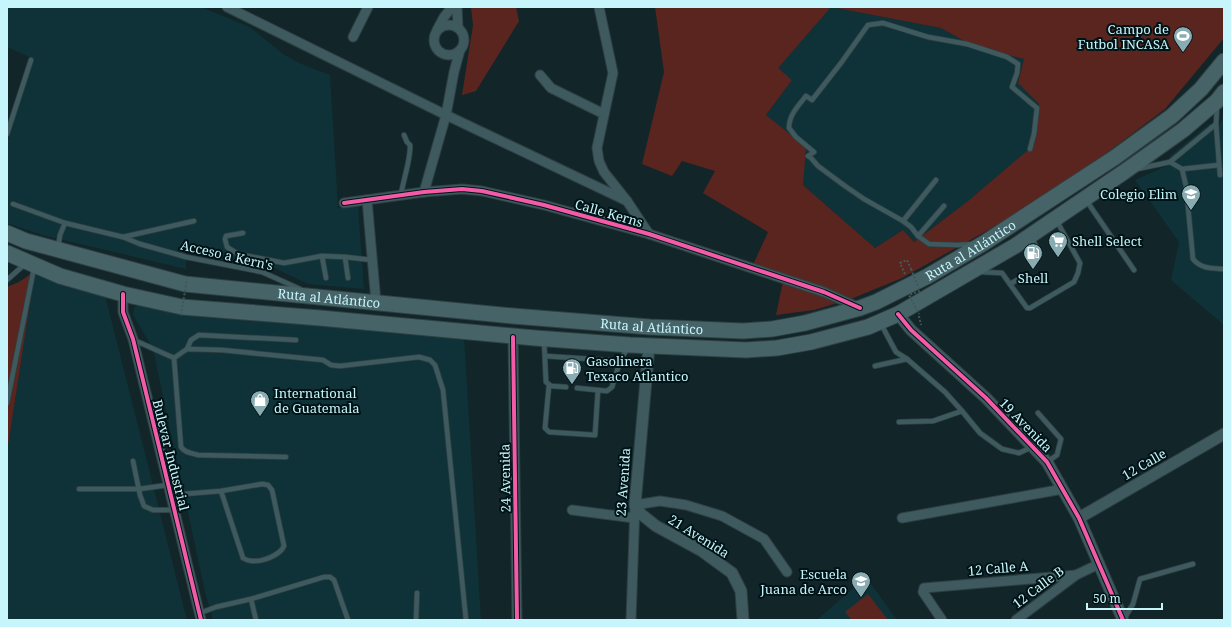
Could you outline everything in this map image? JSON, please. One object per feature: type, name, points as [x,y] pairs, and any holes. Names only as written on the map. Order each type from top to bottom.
[{"type":"highway","name":"Ruta al Atlántico","points":[[7,232],[26,240],[58,250],[185,284],[520,316],[650,326],[743,331],[772,329],[805,323],[860,308],[876,302],[928,276],[984,243],[1114,158],[1172,116],[1201,88],[1224,62]]},
{"type":"highway","name":"Ruta al Atlántico","points":[[7,253],[60,276],[123,294],[182,307],[320,318],[513,337],[649,346],[746,350],[777,348],[811,342],[880,323],[898,314],[1015,246],[1066,212],[1183,130],[1220,96]]},
{"type":"street","points":[[228,7],[446,115],[627,200]]},
{"type":"street","points":[[354,36],[368,7]]},
{"type":"street","points":[[452,7],[444,17],[437,30],[434,41],[436,47],[454,72]]},
{"type":"street","points":[[457,7],[458,28]]},
{"type":"street","points":[[599,7],[613,73],[597,148],[599,161],[604,172],[627,200],[649,234]]},
{"type":"street","points":[[424,192],[446,115],[454,72],[464,39],[458,28],[453,26],[447,25],[437,30]]},
{"type":"street","points":[[439,51],[450,55],[460,50]]},
{"type":"street","points":[[540,74],[551,88],[604,114]]},
{"type":"street","name":"Calle Kerns","points":[[344,203],[424,192],[462,189],[482,191],[544,205],[649,234],[824,292],[860,308]]},
{"type":"street","points":[[367,200],[376,302]]},
{"type":"street","name":"Bulevar Industrial","points":[[123,294],[123,312],[133,339],[201,616]]},
{"type":"street","name":"19 Avenida","points":[[898,314],[910,330],[986,398],[1047,462],[1079,518],[1123,620]]},
{"type":"street","name":"24 Avenida","points":[[513,337],[517,620]]},
{"type":"street","name":"23 Avenida","points":[[631,620],[634,518],[649,346]]},
{"type":"street","name":"12 Calle","points":[[1079,518],[1224,434]]},
{"type":"street","points":[[902,518],[1063,489]]},
{"type":"street","points":[[635,505],[660,501],[686,505],[722,516],[764,539],[787,572]]},
{"type":"street","name":"21 Avenida","points":[[635,505],[641,514],[656,526],[702,551],[732,573],[741,591],[743,620]]},
{"type":"street","points":[[572,510],[634,518]]},
{"type":"street","points":[[1076,575],[1099,564]]},
{"type":"street","name":"12 Calle A","points":[[942,620],[922,592],[923,589],[1076,575]]},
{"type":"street","name":"12 Calle B","points":[[1016,620],[1076,575]]},
{"type":"lane","points":[[984,243],[958,245],[929,244],[918,236],[911,227],[903,221],[864,199],[818,166],[808,156],[814,152],[796,137],[789,128],[789,123],[795,110],[806,96],[812,100],[868,25],[883,23],[928,37],[967,44],[1007,57],[1018,64],[1017,73],[1012,87],[1037,108],[1034,134],[1030,149]]},
{"type":"lane","points":[[7,134],[31,60]]},
{"type":"lane","points":[[1220,96],[1216,124],[1220,175]]},
{"type":"lane","points":[[1124,172],[1170,162],[1216,124]]},
{"type":"lane","points":[[401,195],[403,179],[410,151],[410,145],[404,135]]},
{"type":"lane","points":[[1170,162],[1182,169],[1220,165]]},
{"type":"lane","points":[[1182,169],[1186,186],[1193,260],[1204,268],[1224,269]]},
{"type":"lane","points":[[903,221],[936,180]]},
{"type":"lane","points":[[1085,199],[1134,270]]},
{"type":"lane","name":"Acceso a Kern's","points":[[13,204],[64,223],[123,237],[140,244],[186,257],[262,272],[292,286],[324,298]]},
{"type":"lane","points":[[918,236],[944,206]]},
{"type":"lane","points":[[967,274],[983,272],[1002,273],[1027,308],[1030,308],[1074,282],[1080,263],[1058,225],[1060,219],[1066,212]]},
{"type":"lane","points":[[123,237],[194,220]]},
{"type":"lane","points":[[58,250],[60,235],[64,223]]},
{"type":"lane","points":[[1037,231],[1033,240],[1040,254]]},
{"type":"lane","points":[[242,233],[226,236],[225,239],[227,247],[238,254],[284,263],[322,256],[372,260]]},
{"type":"lane","points":[[322,256],[326,278]]},
{"type":"lane","points":[[345,257],[348,278]]},
{"type":"lane","points":[[7,280],[21,266],[31,263],[7,403]]},
{"type":"lane","points":[[7,273],[12,275]]},
{"type":"lane","points":[[1010,284],[1024,276]]},
{"type":"lane","points":[[880,323],[896,352],[907,359],[945,392],[980,433],[1002,449],[1019,453],[1032,447]]},
{"type":"lane","points":[[174,358],[186,349],[191,340],[199,335],[296,340]]},
{"type":"lane","points":[[133,339],[174,358]]},
{"type":"lane","points":[[544,339],[546,382],[549,385],[545,428],[549,432],[595,436],[598,390]]},
{"type":"lane","points":[[577,388],[607,391],[612,387],[620,361],[630,345]]},
{"type":"lane","points":[[186,349],[222,350],[323,360],[332,365],[340,366],[419,357],[430,360],[435,365],[443,390],[466,620]]},
{"type":"lane","points":[[545,356],[620,361]]},
{"type":"lane","points":[[174,358],[181,447],[183,450],[198,455],[286,457]]},
{"type":"lane","points":[[875,366],[907,359]]},
{"type":"lane","points":[[549,385],[566,387]]},
{"type":"lane","points":[[899,422],[933,421],[962,411]]},
{"type":"lane","points":[[1038,413],[1061,439],[1057,454],[1047,462]]},
{"type":"lane","points":[[133,461],[144,506],[153,510],[174,510]]},
{"type":"lane","points":[[171,495],[221,491],[262,484],[268,485],[272,490],[284,546],[278,554],[252,562],[243,558],[221,491]]},
{"type":"lane","points":[[79,489],[139,489],[168,485]]},
{"type":"lane","points":[[1123,620],[1133,604],[1140,579],[1193,564]]},
{"type":"lane","points":[[201,616],[216,607],[251,600],[324,576],[330,577],[334,580],[348,620]]},
{"type":"lane","points":[[416,620],[417,593]]},
{"type":"lane","points":[[251,600],[256,620]]},
{"type":"path","points":[[905,272],[900,263],[907,260],[920,291],[909,295],[919,314],[923,330]]},
{"type":"path","points":[[181,315],[187,279]]},
{"type":"shaded area","points":[[7,7],[201,7],[250,27],[283,54],[299,63],[330,75],[338,208],[358,206],[364,289],[308,284],[270,266],[186,248],[186,269],[42,235],[7,223],[7,143],[33,59],[7,47]]},
{"type":"shaded area","points":[[471,7],[516,7],[519,21],[476,91],[462,95],[473,25]]},
{"type":"shaded area","points":[[655,7],[831,7],[1224,7],[1224,38],[1165,109],[1076,176],[990,229],[902,278],[851,299],[814,310],[776,315],[784,276],[753,265],[768,232],[703,193],[715,171],[682,161],[672,176],[642,164],[664,72]],"holes":[[[831,7],[941,28],[975,47],[1024,59],[1018,83],[1039,104],[1034,145],[968,201],[914,242],[903,230],[875,248],[803,185],[806,147],[766,115],[792,80],[778,68]]]},
{"type":"shaded area","points":[[831,7],[941,28],[975,47],[1024,59],[1018,83],[1039,104],[1034,146],[968,201],[914,242],[903,230],[875,248],[803,185],[805,147],[766,115],[792,80],[777,68]]},
{"type":"shaded area","name":"Colegio Elim","points":[[1224,115],[1224,325],[1171,280],[1179,242],[1135,180],[1171,164],[1170,156],[1209,124],[1221,123]]},
{"type":"shaded area","points":[[35,271],[105,295],[187,620],[7,620],[7,452]]},
{"type":"shaded area","points":[[35,271],[7,452],[7,287],[19,282]]},
{"type":"shaded area","points":[[145,305],[184,314],[409,333],[464,336],[481,620],[213,620],[205,592],[153,349],[133,315],[134,308],[136,306]]},
{"type":"shaded area","name":"Escuela Juana de Arco","points":[[866,577],[897,620],[817,620]]},
{"type":"shaded area","points":[[868,594],[888,620],[852,620],[845,612]]},
{"type":"cycle path","points":[[344,203],[424,192],[462,189],[482,191],[544,205],[649,234],[824,292],[860,308]]},
{"type":"cycle path","points":[[123,294],[123,312],[133,339],[201,620]]},
{"type":"cycle path","points":[[898,314],[911,330],[986,398],[1047,462],[1079,518],[1123,620]]},
{"type":"cycle path","points":[[513,337],[517,620]]},
{"type":"place","name":"Campo de Futbol INCASA","points":[[1183,53]]},
{"type":"place","name":"Colegio Elim","points":[[1191,211]]},
{"type":"place","name":"Shell Select","points":[[1058,258]]},
{"type":"place","name":"Shell","points":[[1033,270]]},
{"type":"place","name":"Gasolinera Texaco Atlantico","points":[[572,385]]},
{"type":"place","name":"International de Guatemala","points":[[260,417]]},
{"type":"place","name":"Escuela Juana de Arco","points":[[861,598]]}]
